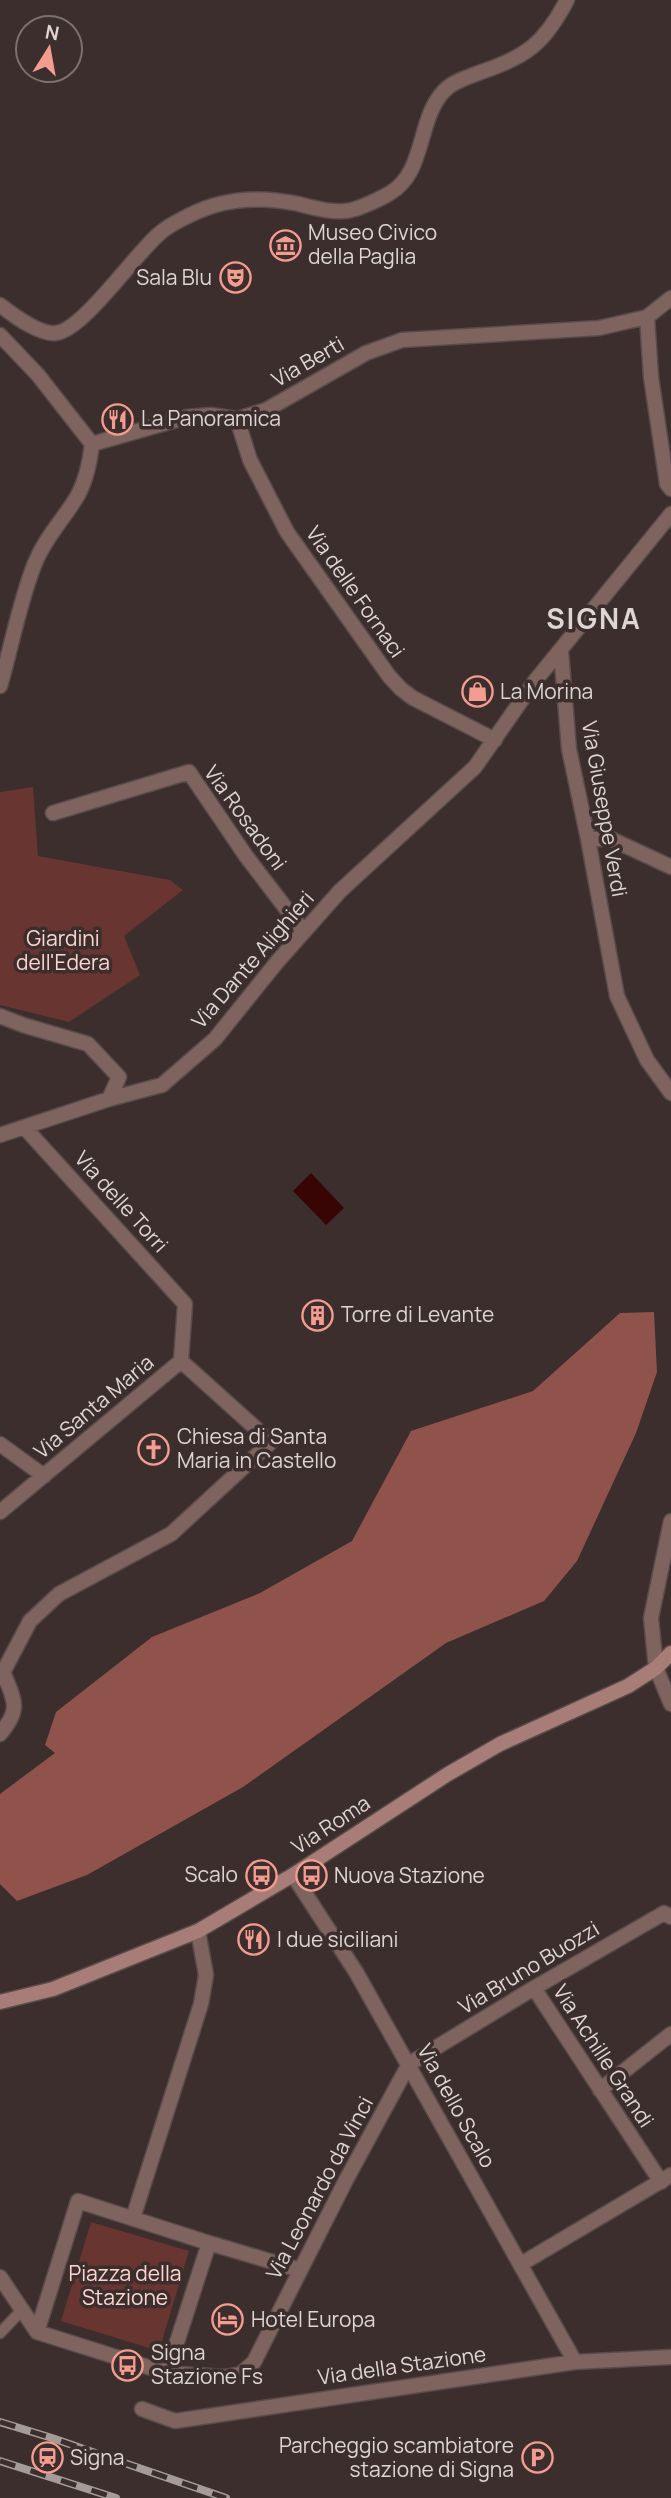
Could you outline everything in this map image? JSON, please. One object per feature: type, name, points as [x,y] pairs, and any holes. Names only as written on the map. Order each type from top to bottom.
[{"type":"main road","name":"Via Roma","points":[[0,2002],[53,1989],[198,1931],[293,1875],[448,1773],[500,1744],[628,1686],[656,1668],[671,1653]]},
{"type":"street","points":[[0,305],[34,326],[58,333],[76,322],[100,301],[160,233],[193,214],[239,198],[286,201],[317,208],[350,211],[392,193],[409,174],[431,114],[443,91],[464,78],[510,63],[536,47],[556,22],[566,0]]},
{"type":"street","points":[[671,298],[647,317],[651,377],[667,484],[671,489]]},
{"type":"street","name":"Via Berti","points":[[92,444],[187,417],[211,415],[237,419],[266,410],[366,353],[402,340],[599,328],[647,317]]},
{"type":"street","points":[[0,335],[38,375],[92,444],[89,465],[78,494],[53,527],[36,561],[20,606],[0,687]]},
{"type":"street","name":"Via delle Fornaci","points":[[237,419],[250,460],[287,532],[389,676],[413,698],[495,740]]},
{"type":"street","points":[[561,651],[671,514]]},
{"type":"street","name":"Via Dante Alighieri","points":[[0,1135],[162,1084],[207,1046],[340,891],[475,767],[535,681],[561,651]]},
{"type":"street","name":"Via Giuseppe Verdi","points":[[561,651],[569,750],[617,996],[647,1060],[671,1093]]},
{"type":"street","name":"Via Rosadoni","points":[[53,813],[189,772],[246,856],[303,932]]},
{"type":"street","points":[[588,839],[611,839],[671,867]]},
{"type":"street","points":[[0,1016],[88,1044],[119,1077],[109,1099]]},
{"type":"street","name":"Via delle Torri","points":[[25,1128],[185,1304],[181,1361]]},
{"type":"street","points":[[0,1734],[13,1719],[15,1700],[2,1676],[30,1621],[59,1594],[171,1534],[271,1442],[181,1361]]},
{"type":"street","name":"Via Santa Maria","points":[[0,1512],[181,1361]]},
{"type":"street","points":[[0,1444],[44,1476]]},
{"type":"street","points":[[671,1521],[651,1618],[656,1668],[671,1704]]},
{"type":"street","name":"Via dello Scalo","points":[[293,1875],[356,1972],[575,2362]]},
{"type":"street","name":"Via Bruno Buozzi","points":[[409,2064],[664,1913],[671,1917]]},
{"type":"street","points":[[133,2218],[201,2004],[206,1975],[198,1931]]},
{"type":"street","name":"Via Achille Grandi","points":[[534,1988],[600,2090],[666,2178]]},
{"type":"street","points":[[600,2090],[671,2034]]},
{"type":"street","name":"Via Leonardo da Vinci","points":[[167,2373],[224,2377],[241,2374],[254,2362],[409,2064]]},
{"type":"street","points":[[521,2264],[666,2178]]},
{"type":"street","points":[[37,2332],[78,2201],[300,2270]]},
{"type":"street","points":[[0,2277],[37,2332],[167,2373],[209,2243]]},
{"type":"street","name":"Via della Stazione","points":[[142,2409],[175,2421],[575,2362],[671,2357]]},
{"type":"lane","points":[[0,2333],[22,2310]]},
{"type":"green space","name":"Giardini dell'Edera","points":[[33,787],[38,856],[170,880],[183,890],[124,936],[140,975],[69,1022],[0,1005],[0,792]]},
{"type":"green space","name":"Piazza della Stazione","points":[[91,2222],[189,2251],[159,2351],[61,2321]]},
{"type":"shaded area","points":[[311,1173],[344,1208],[326,1225],[293,1191]]},
{"type":"shaded area","points":[[654,1312],[657,1372],[636,1433],[577,1561],[544,1601],[446,1643],[243,1787],[87,1875],[17,1901],[0,1884],[0,1794],[55,1753],[45,1745],[56,1712],[152,1637],[260,1593],[352,1541],[411,1431],[533,1391],[620,1313]]},
{"type":"railway","points":[[0,2422],[226,2498]]},
{"type":"railway","points":[[0,2461],[116,2498]]},
{"type":"place","name":"Museo Civico della Paglia","points":[[285,245]]},
{"type":"place","name":"Sala Blu","points":[[235,278]]},
{"type":"place","name":"La Panoramica","points":[[118,419]]},
{"type":"place","name":"La Morina","points":[[477,692]]},
{"type":"place","name":"Torre di Levante","points":[[318,1315]]},
{"type":"place","name":"Chiesa di Santa Maria in Castello","points":[[154,1449]]},
{"type":"place","name":"Scalo","points":[[261,1875]]},
{"type":"place","name":"Nuova Stazione","points":[[311,1876]]},
{"type":"place","name":"I due siciliani","points":[[254,1940]]},
{"type":"place","name":"Hotel Europa","points":[[228,2320]]},
{"type":"place","name":"Signa Stazione Fs","points":[[128,2365]]},
{"type":"place","name":"Signa","points":[[47,2458]]},
{"type":"place","name":"Parcheggio scambiatore stazione di Signa","points":[[537,2458]]},
{"type":"district","name":"SIGNA","points":[[594,619]]}]
